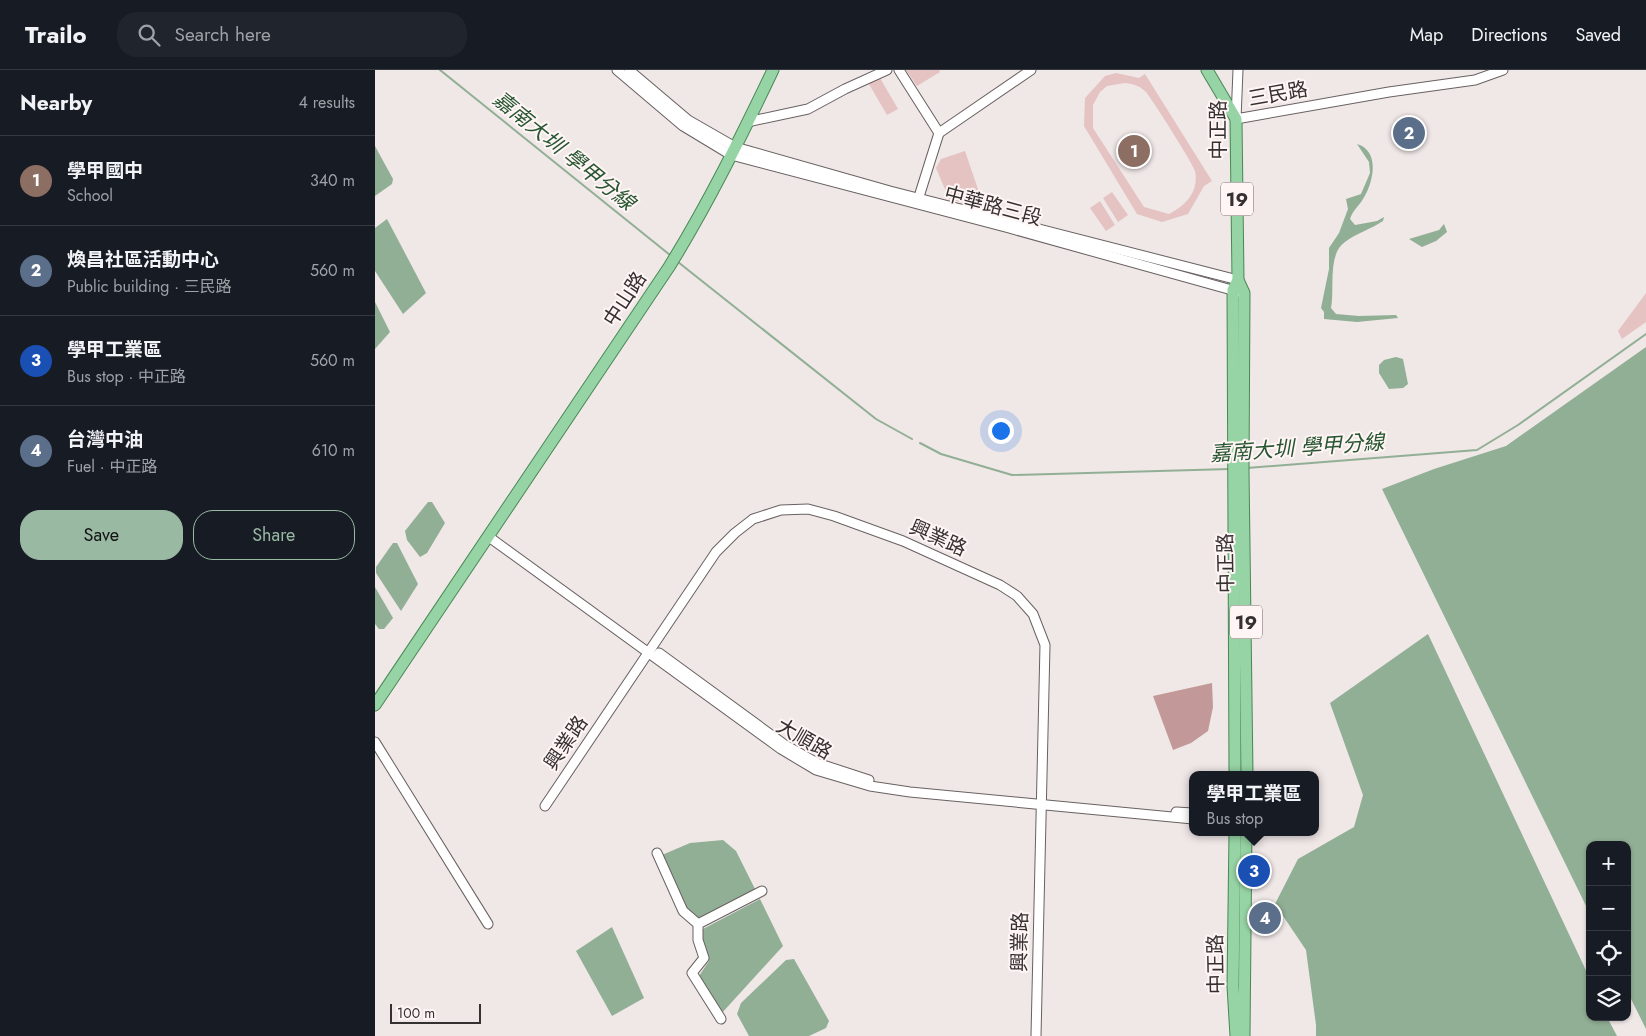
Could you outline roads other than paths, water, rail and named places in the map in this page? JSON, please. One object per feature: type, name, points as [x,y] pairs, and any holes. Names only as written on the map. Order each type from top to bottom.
[{"type":"main road","name":"中山路","points":[[375,704],[669,267],[691,231],[773,70]]},
{"type":"main road","name":"19","points":[[1207,70],[1236,119]]},
{"type":"main road","name":"中正路","points":[[1235,771],[1239,467],[1236,119]]},
{"type":"main road","name":"中正路","points":[[1239,467],[1247,771]]},
{"type":"main road","name":"中正路","points":[[1235,836],[1240,909],[1244,1036]]},
{"type":"main road","name":"中正路","points":[[1236,1036],[1233,986],[1246,836]]},
{"type":"street","points":[[617,70],[683,126],[733,151]]},
{"type":"street","points":[[629,70],[688,120],[733,151]]},
{"type":"street","points":[[747,122],[808,109],[845,89],[887,70]]},
{"type":"street","points":[[899,70],[939,133]]},
{"type":"street","points":[[918,201],[939,133],[1031,70]]},
{"type":"street","name":"中正路","points":[[1236,119],[1238,70]]},
{"type":"street","name":"三民路","points":[[1236,119],[1389,92],[1475,80],[1503,70]]},
{"type":"street","name":"中華路三段","points":[[733,151],[1238,288]]},
{"type":"street","name":"興業路","points":[[545,806],[715,552],[753,519],[781,510],[808,509],[834,516],[903,541],[1000,585],[1017,596],[1033,614],[1045,645],[1036,1036]]},
{"type":"street","name":"大順路","points":[[490,535],[785,745],[817,762],[871,780],[1189,819]]},
{"type":"street","points":[[375,742],[488,924]]},
{"type":"street","name":"大順路","points":[[1040,800],[1189,813]]},
{"type":"street","points":[[657,853],[683,911],[697,924],[697,940],[704,958],[692,973],[721,1019]]},
{"type":"street","points":[[697,924],[762,891]]},
{"type":"waterway","name":"嘉南大圳 學甲分線","points":[[440,70],[670,255]]},
{"type":"waterway","name":"嘉南大圳 學甲分線","points":[[678,262],[876,419],[912,439]]},
{"type":"waterway","name":"嘉南大圳 學甲分線","points":[[1247,468],[1477,450],[1518,425],[1646,334]]},
{"type":"waterway","name":"嘉南大圳 學甲分線","points":[[920,443],[941,454],[1012,475],[1230,469]]},
{"type":"place","name":"煥昌社區活動中心","points":[[1409,133]]},
{"type":"place","name":"學甲國中","points":[[1134,151]]},
{"type":"place","name":"學甲工業區","points":[[1254,871]]},
{"type":"place","name":"台灣中油","points":[[1265,918]]}]
